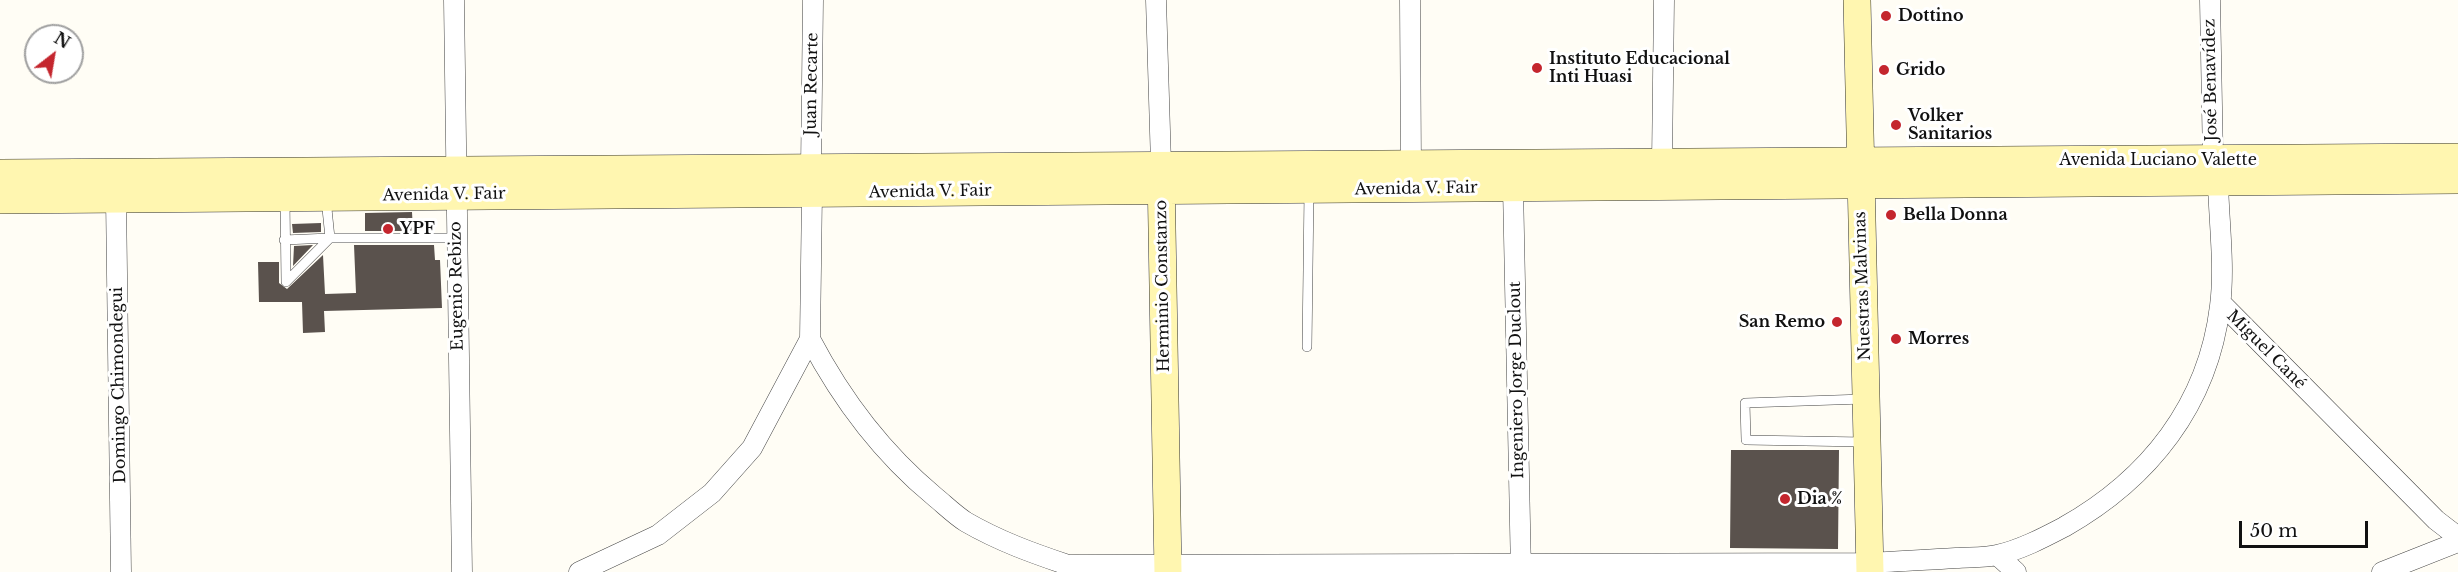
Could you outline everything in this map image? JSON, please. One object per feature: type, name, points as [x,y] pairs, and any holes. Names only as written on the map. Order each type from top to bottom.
[{"type":"main road","name":"Nuestras Malvinas","points":[[1857,0],[1869,568]]},
{"type":"main road","name":"Avenida Luciano Valette","points":[[1859,174],[2215,171],[2458,158]]},
{"type":"main road","name":"Avenida V. Fair","points":[[0,173],[455,182],[811,180],[1162,177],[1411,164],[1662,162],[1859,174]]},
{"type":"main road","name":"Avenida Luciano Valette","points":[[2215,171],[2458,180]]},
{"type":"main road","name":"Avenida V. Fair","points":[[1162,177],[1309,190],[1513,187],[1859,174]]},
{"type":"main road","name":"Herminio Constanzo","points":[[1162,177],[1168,569]]},
{"type":"main road","name":"Avenida V. Fair","points":[[0,200],[326,197],[455,182]]},
{"type":"street","name":"Eugenio Rebizo","points":[[454,0],[462,572]]},
{"type":"street","name":"Juan Recarte","points":[[810,339],[813,0]]},
{"type":"street","name":"Herminio Constanzo","points":[[1156,0],[1162,177]]},
{"type":"street","points":[[1410,0],[1411,164]]},
{"type":"street","points":[[1662,162],[1664,0]]},
{"type":"street","name":"José Benavídez","points":[[2210,0],[2221,303]]},
{"type":"street","name":"Ingeniero Jorge Duclout","points":[[1513,187],[1521,568]]},
{"type":"street","name":"Domingo Chimondegui","points":[[116,199],[121,572]]},
{"type":"street","name":"Miguel Cané","points":[[2221,303],[2436,520],[2458,537]]},
{"type":"street","name":"Miguel Cané","points":[[810,339],[835,386],[869,433],[918,483],[964,521],[1061,568],[1869,568],[1997,555],[2042,539],[2091,512],[2147,465],[2163,448],[2199,383],[2211,349],[2221,303]]},
{"type":"street","points":[[579,572],[658,535],[712,493],[752,448],[810,339]]},
{"type":"street","points":[[2382,572],[2458,542]]},
{"type":"street","points":[[1997,555],[2016,572]]},
{"type":"lane","points":[[1307,347],[1309,190]]},
{"type":"lane","points":[[285,197],[286,282],[330,238]]},
{"type":"lane","points":[[326,197],[330,238]]},
{"type":"lane","points":[[284,240],[456,238]]},
{"type":"lane","points":[[1867,399],[1745,403],[1746,440],[1867,442]]},
{"type":"building","points":[[412,212],[413,231],[365,231],[365,213]]},
{"type":"building","points":[[321,223],[321,232],[293,233],[292,224]]},
{"type":"building","points":[[313,245],[293,266],[294,246]]},
{"type":"building","points":[[354,245],[434,245],[435,260],[440,260],[442,308],[324,311],[325,332],[303,333],[302,302],[259,302],[258,262],[279,262],[279,283],[287,289],[323,255],[325,294],[356,293]]},
{"type":"building","name":"Dia %","points":[[1731,450],[1839,450],[1838,549],[1730,548]]},
{"type":"place","name":"Dottino","points":[[1886,16]]},
{"type":"place","name":"Instituto Educacional Inti Huasi","points":[[1537,68]]},
{"type":"place","name":"Grido","points":[[1884,70]]},
{"type":"place","name":"Volker Sanitarios","points":[[1896,125]]},
{"type":"place","name":"Bella Donna","points":[[1891,215]]},
{"type":"place","name":"YPF","points":[[388,229]]},
{"type":"place","name":"San Remo","points":[[1837,322]]},
{"type":"place","name":"Morres","points":[[1896,339]]},
{"type":"place","name":"Dia %","points":[[1785,499]]}]
